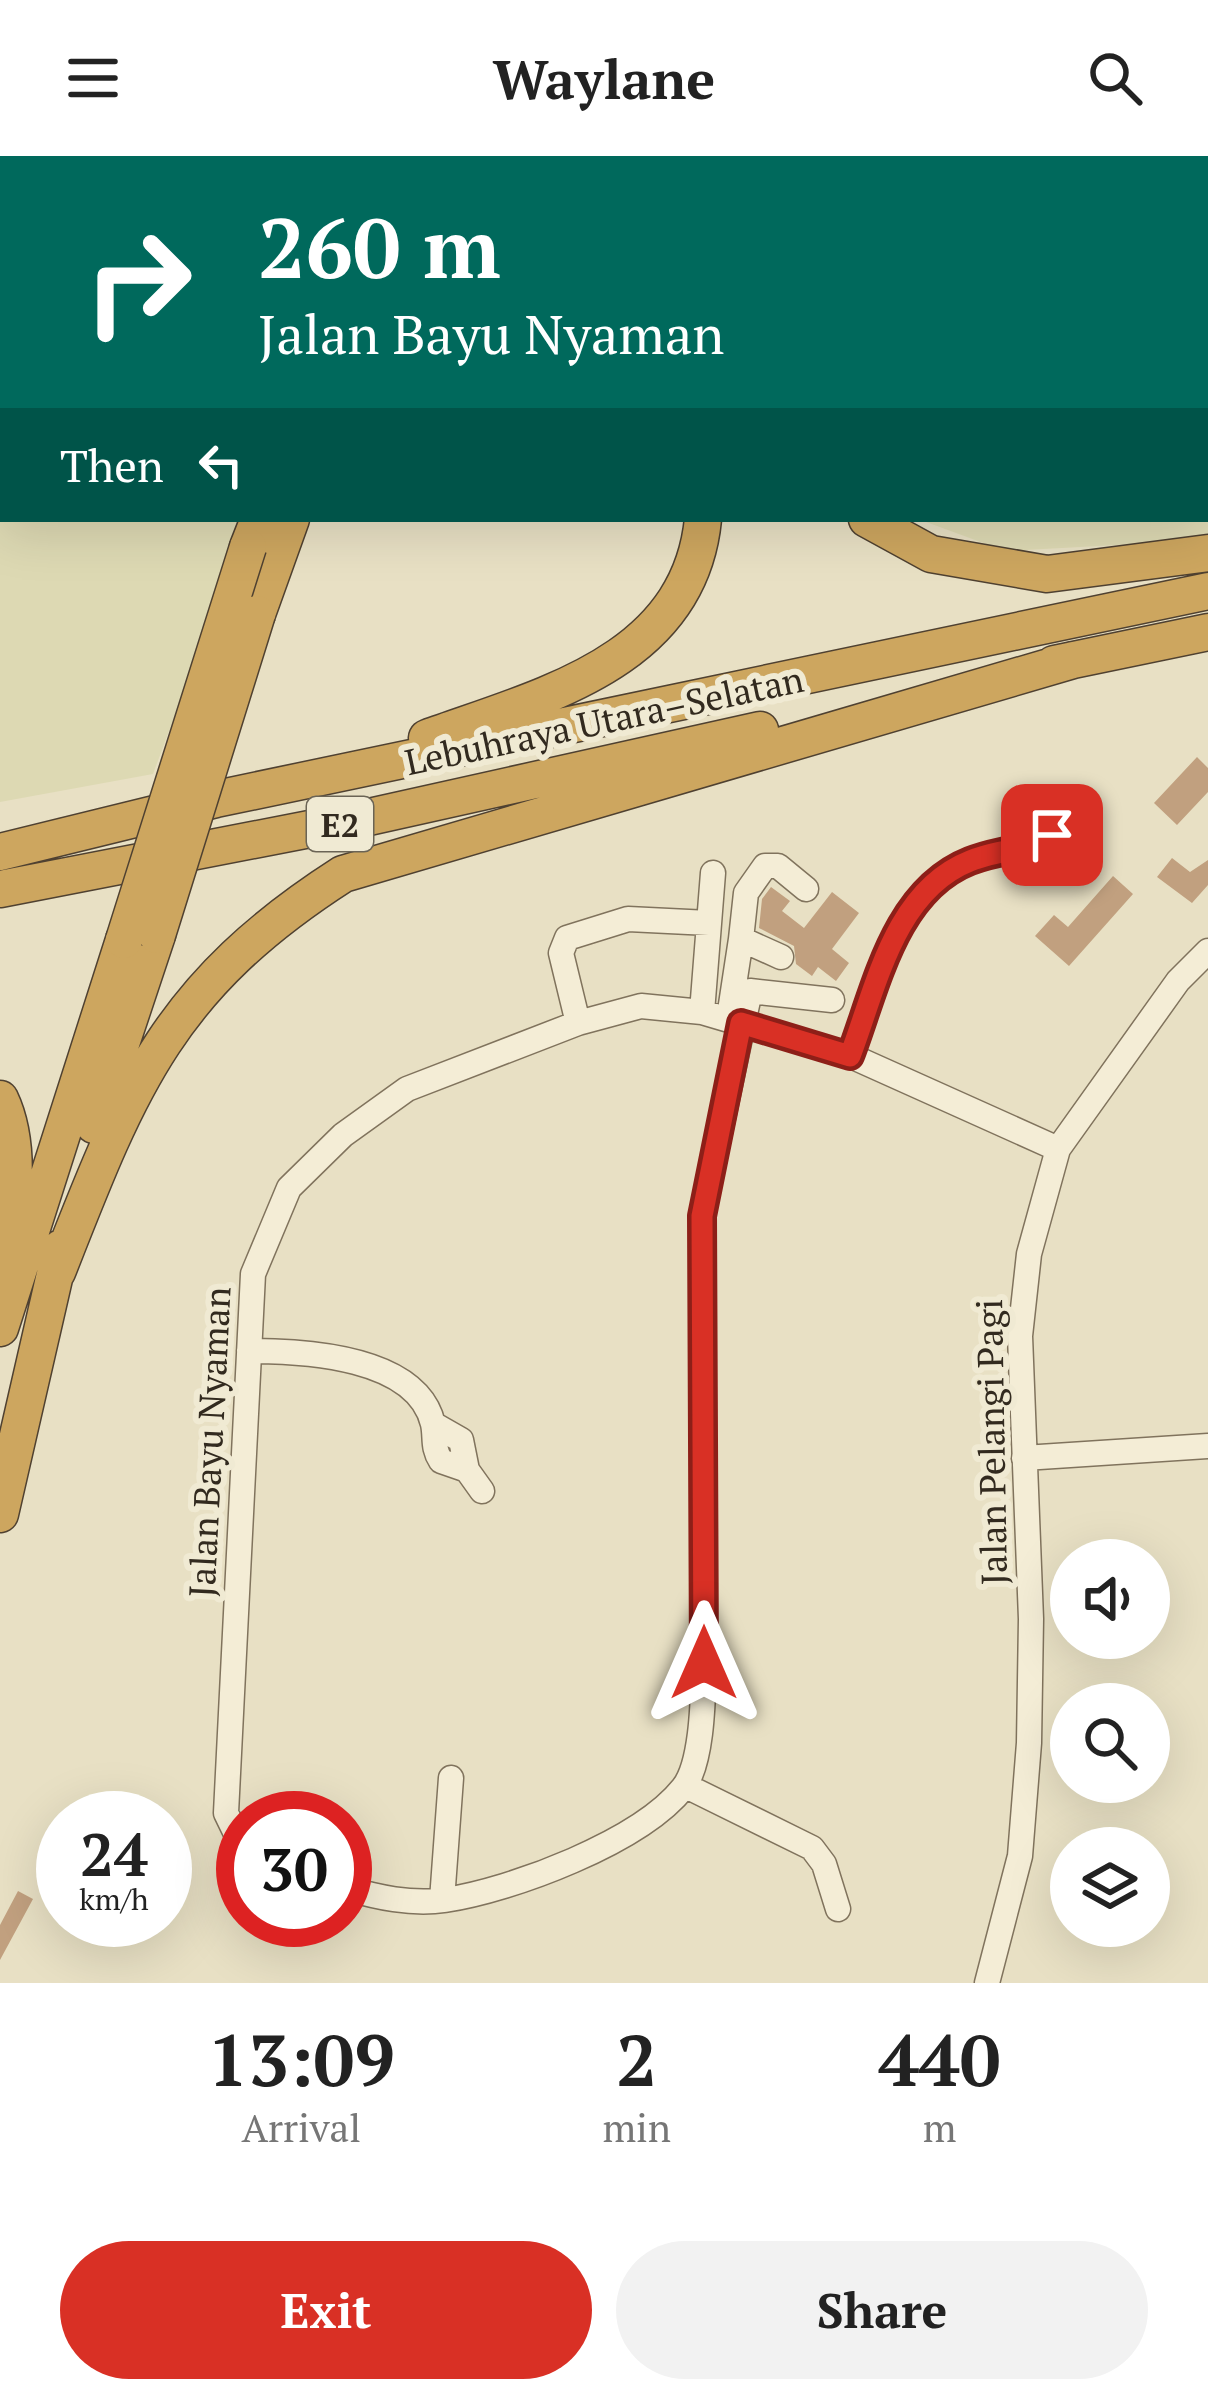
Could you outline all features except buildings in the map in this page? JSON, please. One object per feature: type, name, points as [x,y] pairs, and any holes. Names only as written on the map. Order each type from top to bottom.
[{"type":"highway","points":[[0,1328],[290,522]]},
{"type":"highway","points":[[346,772],[584,681],[622,658],[677,595],[693,560],[702,522]]},
{"type":"highway","points":[[872,522],[931,554],[1047,574],[1208,553]]},
{"type":"highway","points":[[0,1514],[74,1189],[254,533]]},
{"type":"highway","name":"Lebuhraya Utara–Selatan","points":[[0,852],[346,772],[652,712],[1208,591]]},
{"type":"highway","name":"Lebuhraya Utara–Selatan","points":[[0,889],[351,821],[1208,632]]},
{"type":"highway","points":[[56,1272],[117,1118],[158,1045],[200,991],[248,944],[343,874],[1073,660]]},
{"type":"highway","points":[[0,1099],[10,1119],[14,1192],[0,1282]]},
{"type":"street","points":[[850,1056],[892,943],[920,896],[971,860],[1052,843]]},
{"type":"street","points":[[372,1895],[392,1900],[442,1900],[510,1883],[581,1855],[647,1820],[686,1786],[701,1724],[704,1663],[702,1216],[744,989],[741,938],[746,893],[765,866],[778,866],[806,889]]},
{"type":"street","points":[[702,1012],[713,873]]},
{"type":"street","points":[[578,1023],[561,953],[567,938],[628,919],[710,923]]},
{"type":"street","points":[[741,938],[781,957]]},
{"type":"street","name":"Jalan Pelangi Pagi","points":[[987,1983],[1020,1856],[1029,1743],[1023,1283],[1058,1149],[1178,981],[1208,951]]},
{"type":"street","points":[[744,989],[832,1000]]},
{"type":"street","name":"Jalan Bayu Nyaman","points":[[227,1791],[253,1274],[290,1188],[343,1135],[407,1089],[578,1023],[641,1006],[702,1012],[850,1056],[1058,1149]]},
{"type":"street","points":[[249,1351],[300,1351],[358,1362],[406,1387],[433,1424],[441,1461],[467,1469],[482,1491]]},
{"type":"street","points":[[1024,1458],[1208,1446]]},
{"type":"street","points":[[442,1900],[451,1778]]},
{"type":"street","points":[[686,1786],[812,1848],[824,1864],[838,1909]]},
{"type":"shaded area","points":[[0,522],[247,522],[153,774],[0,802]]},
{"type":"shaded area","points":[[926,522],[1208,522],[1208,540],[1005,551]]},
{"type":"route","points":[[704,1663],[702,1216],[741,1023],[850,1056],[892,943],[920,896],[971,860],[1052,843],[1052,835]]}]
